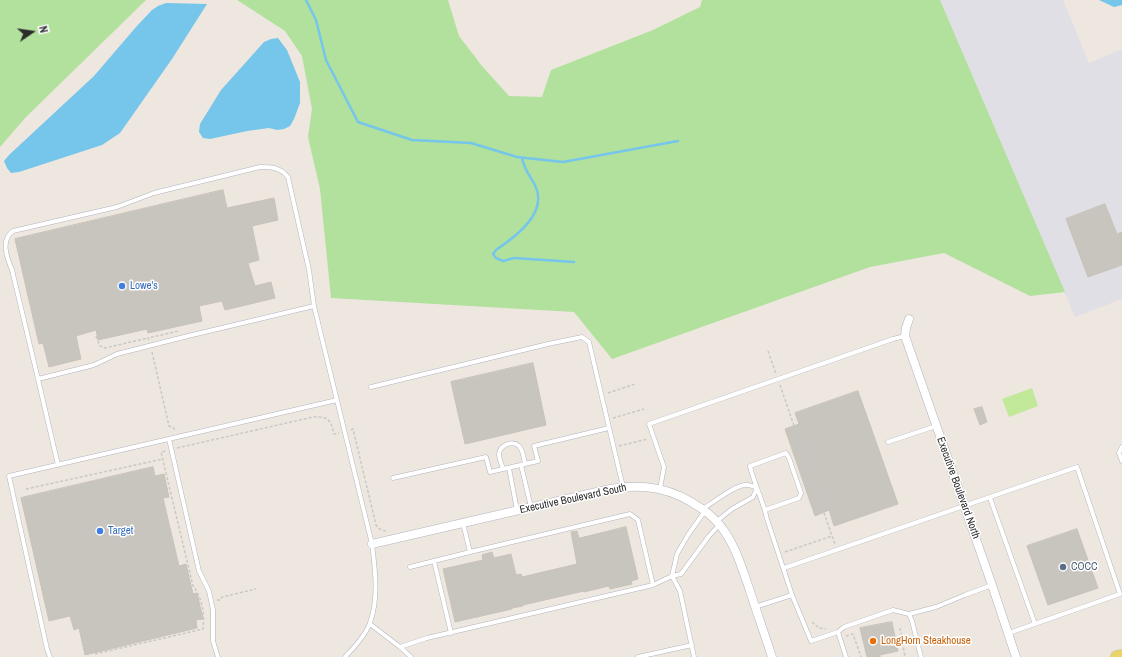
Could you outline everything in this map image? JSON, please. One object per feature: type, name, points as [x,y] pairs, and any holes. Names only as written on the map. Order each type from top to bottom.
[{"type":"main road","points":[[1117,657],[1122,656]]},
{"type":"street","points":[[905,336],[909,320]]},
{"type":"street","name":"Executive Boulevard North","points":[[905,336],[1009,633],[1016,657]]},
{"type":"street","name":"Executive Boulevard South","points":[[372,544],[623,487],[648,487],[672,492],[704,510],[718,523],[731,543],[772,657]]},
{"type":"lane","points":[[58,465],[12,270],[7,258],[4,242],[6,237],[12,231],[117,207],[154,193],[260,167],[278,168],[284,172],[288,177],[307,262],[314,306],[372,544],[375,569],[374,606],[370,624],[352,650],[345,657]]},
{"type":"lane","points":[[38,379],[89,367],[117,354],[314,306]]},
{"type":"lane","points":[[660,489],[664,467],[649,424],[905,336]]},
{"type":"lane","points":[[372,387],[582,337],[589,342],[623,487]]},
{"type":"lane","points":[[50,657],[47,650],[9,476],[337,400]]},
{"type":"lane","points":[[888,442],[936,426]]},
{"type":"lane","points":[[393,478],[486,457],[490,472],[503,470],[538,461],[534,446],[609,428]]},
{"type":"lane","points":[[169,439],[199,571],[209,591],[212,602],[213,641],[218,657]]},
{"type":"lane","points":[[503,470],[499,455],[500,449],[503,446],[514,443],[522,450],[531,507]]},
{"type":"lane","points":[[1122,447],[1119,453],[1122,461]]},
{"type":"lane","points":[[765,510],[799,498],[801,493],[786,453],[750,466],[751,474],[765,510],[766,519],[792,595],[811,641],[838,632],[844,627],[893,610],[909,614],[936,607],[992,585]]},
{"type":"lane","points":[[784,568],[1077,467],[1120,594],[1009,633]]},
{"type":"lane","points":[[509,468],[517,510]]},
{"type":"lane","points":[[694,657],[680,591],[672,576],[677,554],[704,510],[728,492],[740,486],[747,484],[757,488]]},
{"type":"lane","points":[[400,647],[427,638],[653,586],[672,576],[681,574],[718,523],[732,509],[753,497],[757,488]]},
{"type":"lane","points":[[990,498],[1035,624]]},
{"type":"lane","points":[[410,567],[630,514],[638,520],[653,586]]},
{"type":"lane","points":[[463,523],[470,552]]},
{"type":"lane","points":[[434,561],[451,633]]},
{"type":"lane","points":[[755,608],[792,595]]},
{"type":"lane","points":[[909,614],[921,657]]},
{"type":"lane","points":[[370,624],[411,657]]},
{"type":"lane","points":[[838,632],[846,657]]},
{"type":"lane","points":[[638,657],[692,645]]},
{"type":"path","points":[[96,336],[100,346],[105,348],[184,330]]},
{"type":"path","points":[[148,338],[169,426],[174,428],[179,448]]},
{"type":"path","points":[[768,351],[837,549]]},
{"type":"path","points":[[601,395],[635,384]]},
{"type":"path","points":[[607,419],[644,409]]},
{"type":"path","points":[[95,654],[204,629],[205,618],[199,592],[194,586],[161,452],[313,417],[324,417],[329,420],[332,425],[334,434],[353,430],[376,525],[383,531],[389,531]]},
{"type":"path","points":[[614,447],[654,437]]},
{"type":"path","points":[[26,489],[162,459]]},
{"type":"path","points":[[794,473],[814,466]]},
{"type":"path","points":[[778,554],[832,536]]},
{"type":"path","points":[[201,605],[220,600],[222,597],[256,589]]},
{"type":"path","points":[[900,628],[905,657]]},
{"type":"shaded area","points":[[940,0],[1063,0],[1089,63],[1122,49],[1122,299],[1075,317]]},
{"type":"green space","points":[[0,0],[146,0],[26,117],[0,147]]},
{"type":"green space","points":[[237,0],[448,0],[459,36],[482,66],[509,96],[542,97],[551,70],[653,30],[700,7],[702,0],[940,0],[1065,292],[1030,296],[944,253],[870,267],[612,359],[574,312],[331,298],[320,189],[308,137],[312,109],[302,56],[285,31]]},
{"type":"green space","points":[[1032,388],[1038,406],[1009,417],[1002,399]]},
{"type":"water","points":[[1099,0],[1122,0],[1122,5],[1114,7]]},
{"type":"water","points":[[166,3],[207,4],[172,59],[120,133],[102,145],[19,172],[11,173],[4,161],[9,155],[94,76],[152,10]]},
{"type":"water","points":[[278,38],[287,50],[300,82],[300,103],[290,126],[277,130],[269,128],[210,139],[203,138],[199,132],[200,124],[221,90],[264,42]]},
{"type":"building","name":"Lowe's","points":[[223,190],[227,208],[274,198],[278,220],[252,226],[259,260],[248,263],[255,286],[271,282],[275,298],[225,310],[222,301],[199,306],[202,321],[148,333],[147,329],[98,340],[96,330],[76,336],[81,359],[49,367],[43,343],[39,344],[15,239]]},
{"type":"building","points":[[1105,204],[1117,234],[1122,232],[1122,265],[1088,277],[1066,219]]},
{"type":"building","points":[[533,363],[546,425],[465,444],[451,382]]},
{"type":"building","points":[[858,391],[898,504],[834,526],[829,510],[815,516],[785,429],[799,424],[795,413]]},
{"type":"building","points":[[982,407],[987,422],[980,425],[974,409]]},
{"type":"building","name":"Target","points":[[153,467],[155,476],[164,474],[169,497],[163,498],[179,566],[186,564],[193,594],[197,593],[203,619],[196,620],[197,628],[85,655],[79,628],[74,630],[70,616],[49,621],[21,498]]},
{"type":"building","points":[[626,527],[638,579],[631,581],[632,584],[610,589],[609,586],[584,591],[455,622],[443,569],[483,560],[482,555],[492,552],[494,558],[511,554],[516,575],[521,574],[522,577],[577,564],[571,532],[577,531],[579,538]]},
{"type":"building","name":"COCC","points":[[1077,529],[1098,588],[1048,605],[1027,546]]},
{"type":"building","points":[[892,622],[898,651],[880,655],[880,657],[867,657],[860,628]]},
{"type":"waterway","points":[[306,0],[316,20],[326,60],[358,122],[412,140],[471,143],[517,157],[563,162],[678,141]]},
{"type":"waterway","points":[[522,158],[535,185],[538,195],[537,205],[534,214],[528,223],[493,254],[496,258],[503,261],[514,258],[574,262]]},
{"type":"place","name":"Lowe's","points":[[122,286]]},
{"type":"place","name":"Target","points":[[100,531]]},
{"type":"place","name":"COCC","points":[[1063,567]]},
{"type":"place","name":"LongHorn Steakhouse","points":[[873,641]]}]
